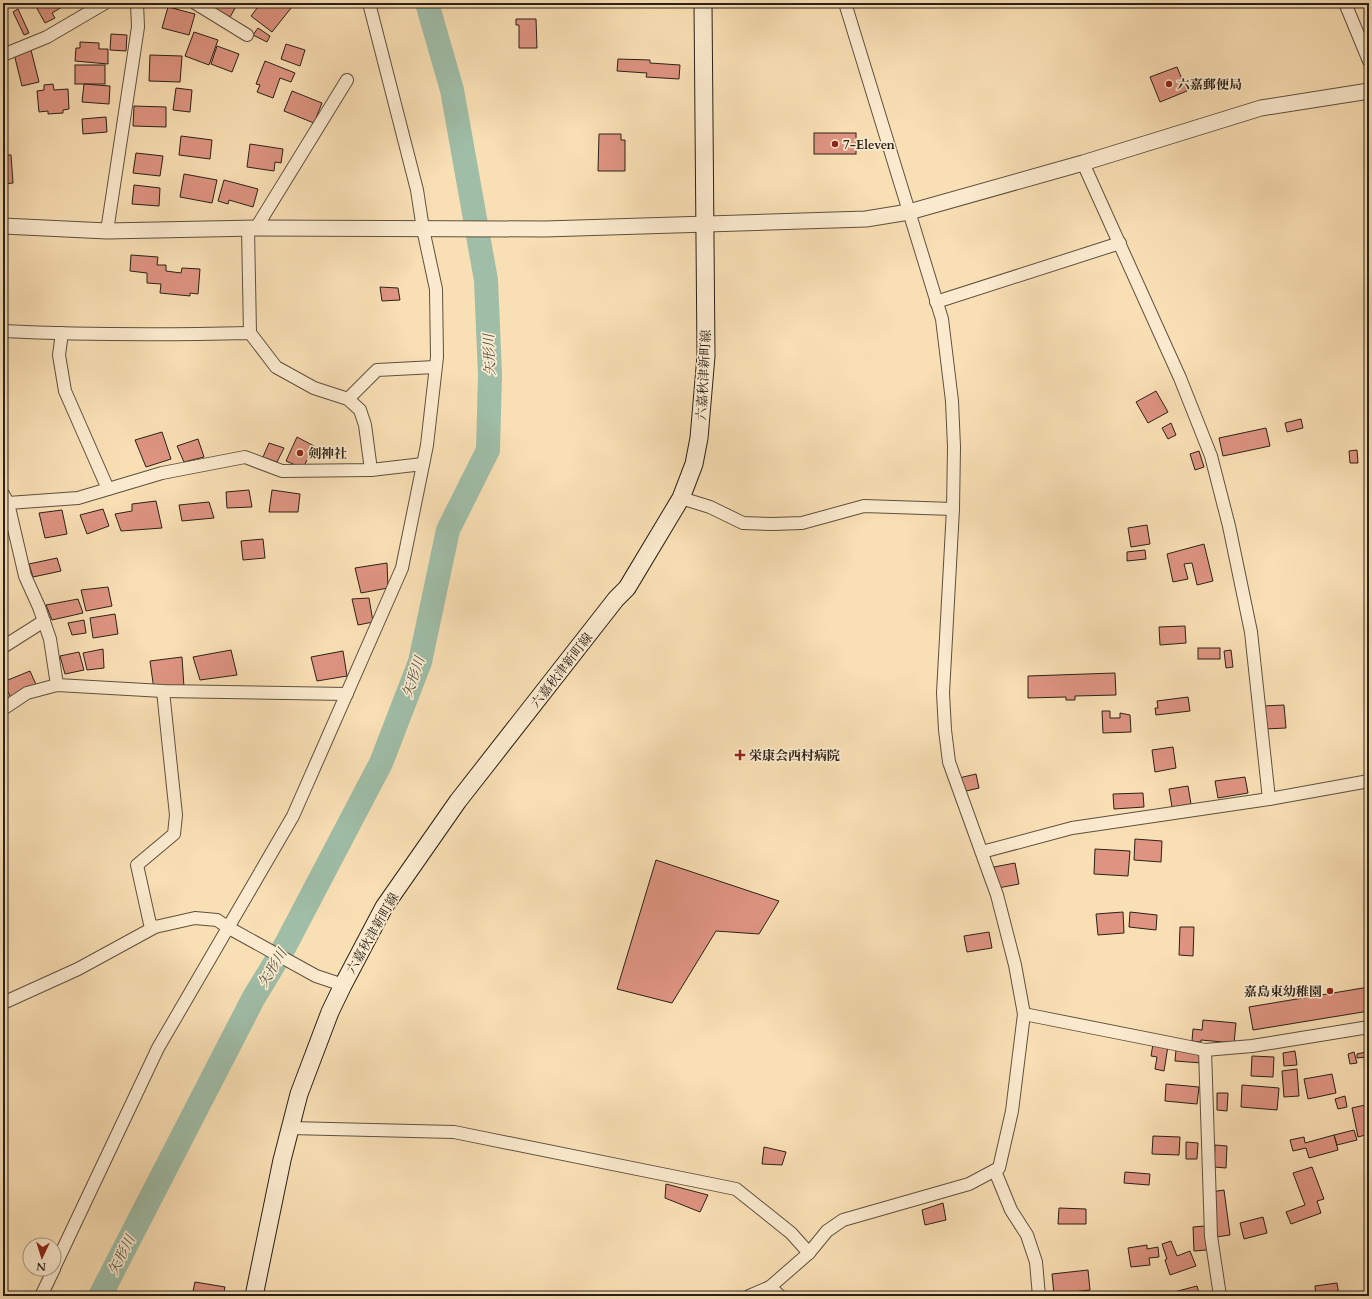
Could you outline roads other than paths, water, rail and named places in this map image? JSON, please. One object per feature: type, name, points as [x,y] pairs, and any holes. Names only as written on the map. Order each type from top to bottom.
[{"type":"main road","name":"六嘉秋津新町線","points":[[254,1296],[298,1094],[330,1012],[384,907],[458,801],[616,599],[627,588],[682,498],[694,464],[699,438],[706,356],[703,3]]},
{"type":"street","points":[[3,55],[47,37],[105,3]]},
{"type":"street","points":[[107,231],[138,27],[137,3]]},
{"type":"street","points":[[195,3],[247,36]]},
{"type":"street","points":[[62,1252],[158,1048],[293,816],[402,568],[427,445],[435,367],[436,289],[423,229],[417,190],[369,3]]},
{"type":"street","points":[[749,1296],[770,1287],[809,1253],[827,1231],[843,1220],[969,1184],[999,1168],[1012,1111],[1024,1014],[1015,965],[997,895],[949,762],[945,730],[943,693],[953,509],[954,447],[952,401],[942,319],[845,3]]},
{"type":"street","points":[[1345,3],[1369,61]]},
{"type":"street","points":[[348,80],[252,228],[250,333],[276,367],[314,388],[348,399],[360,410],[365,425],[372,470]]},
{"type":"street","points":[[3,226],[107,231],[252,228],[545,229],[866,219],[909,212],[1083,163],[1261,108],[1369,91]]},
{"type":"street","points":[[1083,163],[1180,378],[1211,456],[1230,526],[1251,632],[1269,799]]},
{"type":"street","points":[[936,302],[1120,243]]},
{"type":"street","points":[[3,331],[62,334],[250,333]]},
{"type":"street","points":[[62,334],[59,355],[65,391],[108,489]]},
{"type":"street","points":[[348,399],[377,370],[435,367]]},
{"type":"street","points":[[57,685],[50,639],[25,576],[6,499],[78,498],[162,473],[245,457],[282,471],[372,470],[424,464]]},
{"type":"street","points":[[682,498],[710,507],[743,523],[802,523],[864,506],[953,509]]},
{"type":"street","points":[[3,647],[44,621]]},
{"type":"street","points":[[3,709],[28,693],[57,685],[163,691],[347,694]]},
{"type":"street","points":[[155,927],[150,924],[137,865],[174,834],[176,815],[163,691]]},
{"type":"street","points":[[982,852],[1072,828],[1269,799],[1369,781]]},
{"type":"street","points":[[3,1003],[78,969],[155,927],[195,918],[217,920],[316,976],[343,985]]},
{"type":"street","points":[[1024,1014],[1205,1050],[1252,1046],[1369,1027]]},
{"type":"street","points":[[1205,1050],[1211,1236],[1220,1296]]},
{"type":"street","points":[[290,1128],[454,1132],[736,1189],[792,1233],[809,1253]]},
{"type":"street","points":[[994,1171],[1011,1210],[1027,1235],[1036,1262],[1040,1296]]},
{"type":"street","points":[[41,1296],[50,1277]]},
{"type":"street","points":[[770,1287],[780,1296]]},
{"type":"waterway","name":"矢形川","points":[[100,1296],[253,999],[285,946],[381,763],[420,662],[448,530],[488,450],[490,375],[486,280],[452,90],[427,3]]},
{"type":"place","name":"六嘉郵便局","points":[[1169,84]]},
{"type":"place","name":"7-Eleven","points":[[835,144]]},
{"type":"place","name":"剣神社","points":[[300,453]]},
{"type":"place","name":"栄康会西村病院","points":[[740,755]]},
{"type":"place","name":"嘉島東幼稚園","points":[[1330,991]]}]
